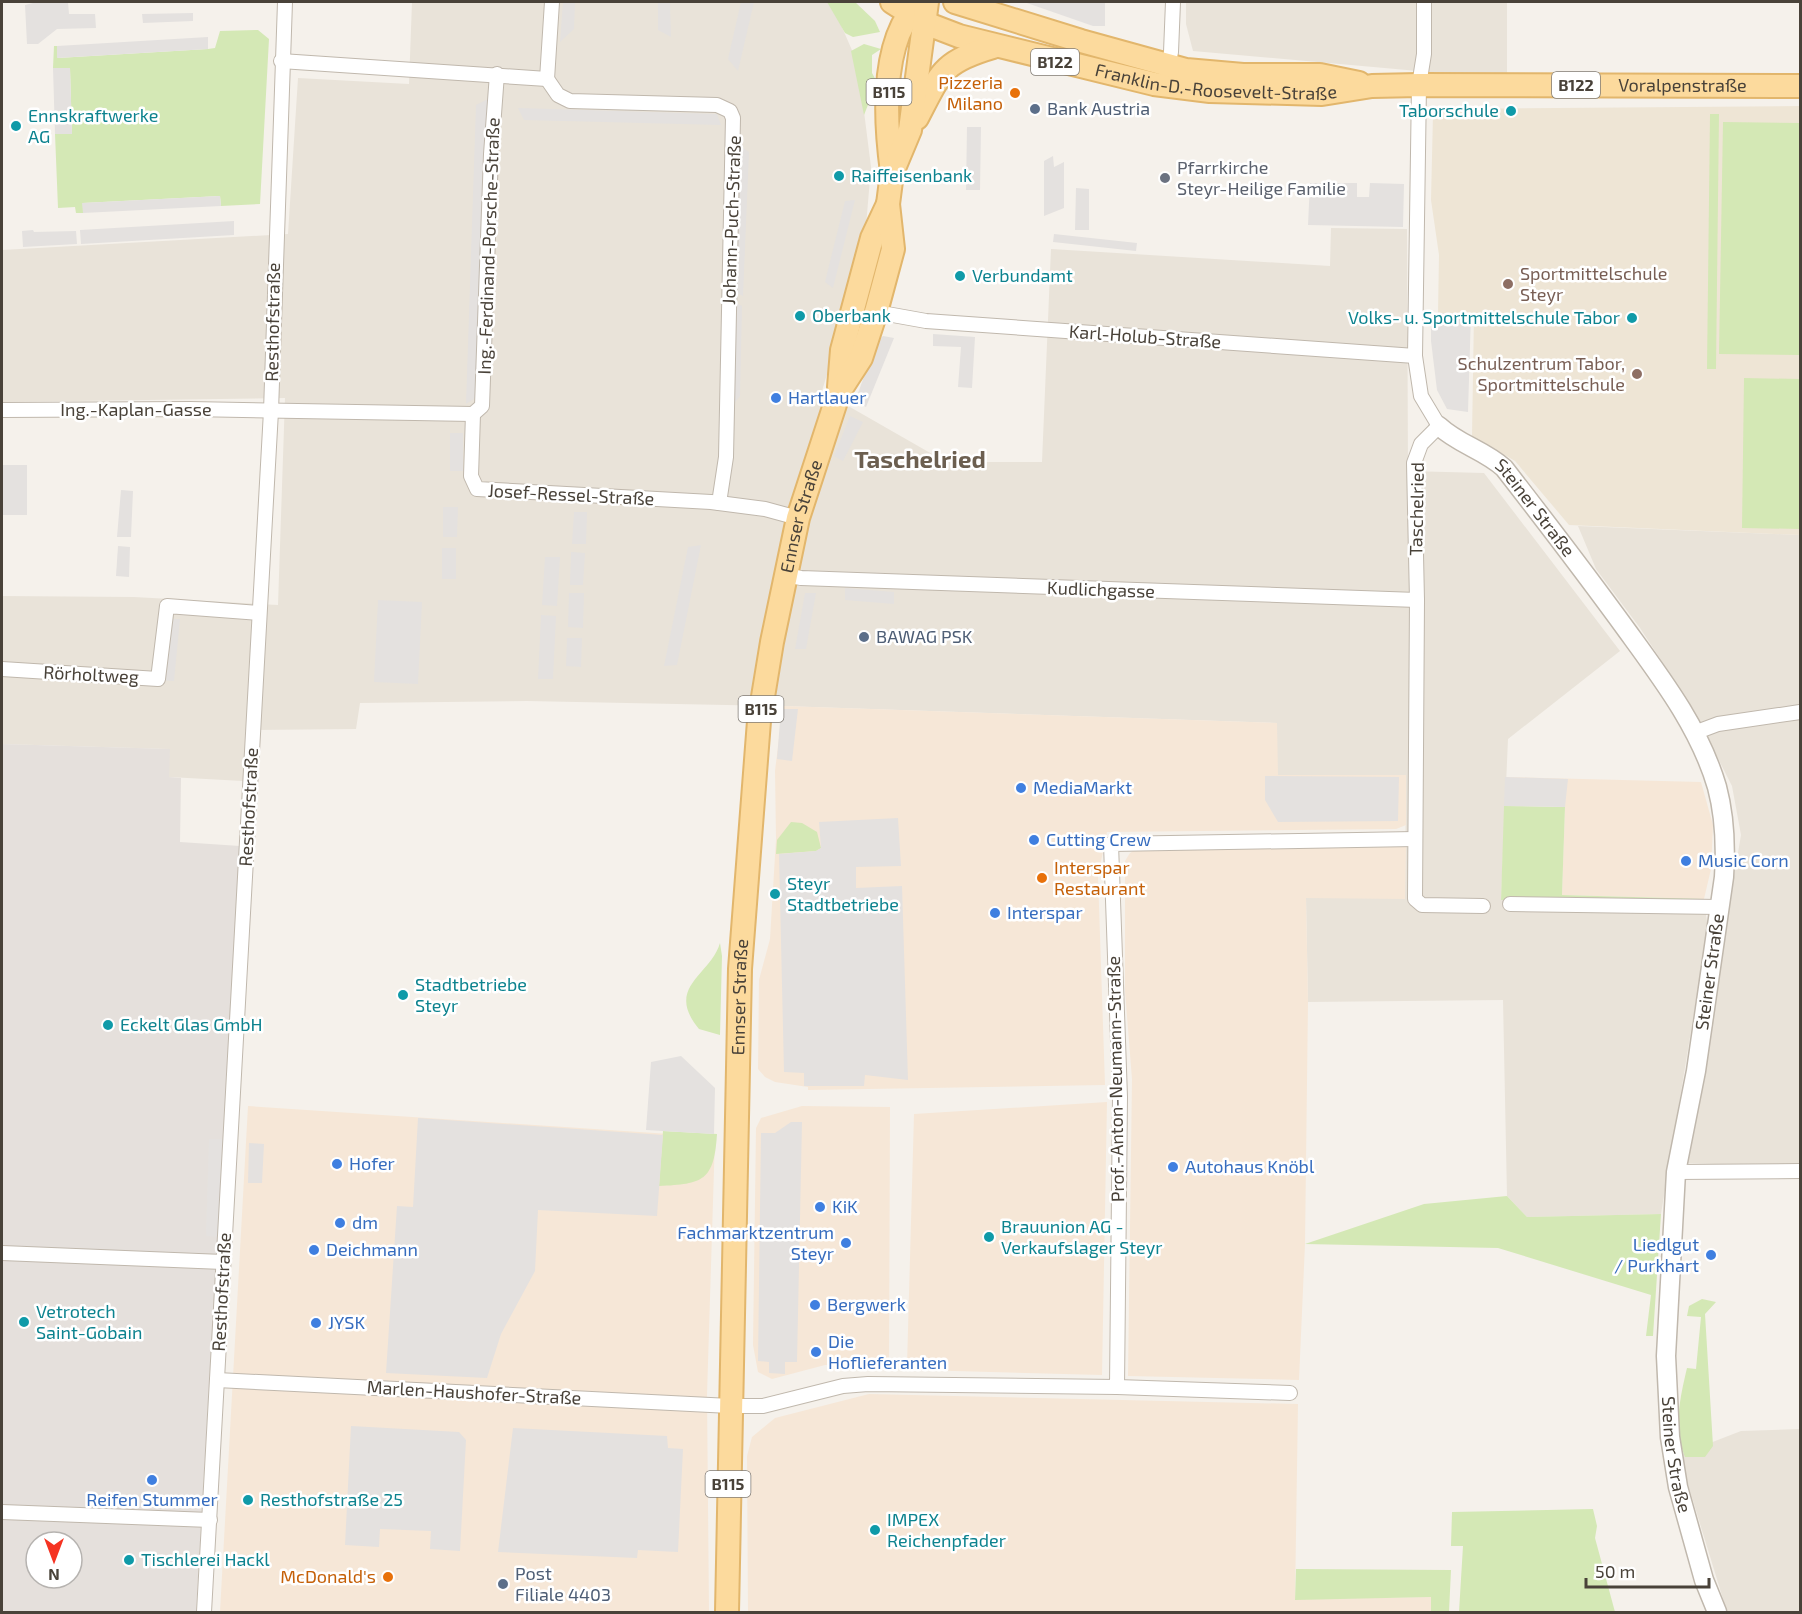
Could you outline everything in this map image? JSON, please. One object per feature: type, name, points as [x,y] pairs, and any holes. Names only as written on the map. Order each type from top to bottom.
[{"type":"main road","name":"Franklin-D.-Roosevelt-Straße","points":[[955,2],[1168,66],[1205,73],[1320,75],[1372,86]]},
{"type":"main road","name":"Franklin-D.-Roosevelt-Straße","points":[[914,8],[993,47],[1116,77],[1179,88],[1322,94],[1372,86],[1419,85]]},
{"type":"main road","name":"Ennser Straße","points":[[892,173],[910,130],[914,8]]},
{"type":"main road","name":"Ennser Straße","points":[[838,392],[861,358],[893,249],[888,204],[892,173],[887,128],[891,73],[896,36],[914,8]]},
{"type":"main road","points":[[910,130],[935,83],[947,66],[965,56],[993,47]]},
{"type":"main road","name":"Voralpenstraße","points":[[1419,85],[1800,86]]},
{"type":"main road","name":"Ennser Straße","points":[[727,1612],[740,969],[750,812],[759,721],[785,575],[798,518],[838,392],[842,350],[872,238],[888,204]]},
{"type":"street","name":"Resthofstraße","points":[[204,1612],[271,411],[281,61],[285,2]]},
{"type":"street","points":[[281,61],[548,79],[552,2]]},
{"type":"street","name":"Franklin-D.-Roosevelt-Straße","points":[[1168,66],[1171,52],[1173,2]]},
{"type":"street","points":[[1424,2],[1424,54],[1419,85],[1414,357],[1421,396],[1439,426]]},
{"type":"street","name":"Ing.-Ferdinand-Porsche-Straße","points":[[473,414],[482,406],[491,154],[497,74]]},
{"type":"street","name":"Johann-Puch-Straße","points":[[548,79],[558,95],[570,101],[717,105],[730,111],[733,118],[726,457],[718,503]]},
{"type":"street","name":"Karl-Holub-Straße","points":[[876,312],[909,320],[1414,357]]},
{"type":"street","name":"Ing.-Kaplan-Gasse","points":[[2,410],[271,411]]},
{"type":"street","points":[[271,411],[473,414]]},
{"type":"street","name":"Josef-Ressel-Straße","points":[[473,414],[471,476],[477,489],[718,503],[775,511],[798,518]]},
{"type":"street","name":"Taschelried","points":[[1439,426],[1421,444],[1414,463],[1417,600],[1417,903],[1483,906]]},
{"type":"street","name":"Steiner Straße","points":[[1439,426],[1448,434],[1486,454],[1504,468],[1638,646],[1666,686],[1694,733],[1709,764],[1722,809],[1726,851],[1719,907],[1696,1071],[1676,1172],[1666,1356],[1670,1437],[1686,1518],[1717,1612]]},
{"type":"street","name":"Kudlichgasse","points":[[785,575],[801,578],[902,582],[1417,600]]},
{"type":"street","name":"Rörholtweg","points":[[2,669],[158,679],[167,606],[259,613]]},
{"type":"street","points":[[1694,733],[1718,724],[1800,712]]},
{"type":"street","name":"Prof.-Anton-Neumann-Straße","points":[[1116,1387],[1120,1097],[1111,844],[1416,839]]},
{"type":"street","points":[[1510,904],[1719,907]]},
{"type":"street","points":[[1676,1172],[1800,1171]]},
{"type":"street","points":[[2,1253],[223,1262]]},
{"type":"street","name":"Marlen-Haushofer-Straße","points":[[217,1380],[730,1406]]},
{"type":"street","points":[[730,1406],[762,1406],[843,1386],[868,1384],[1116,1387],[1290,1393]]},
{"type":"street","points":[[2,1512],[210,1520]]},
{"type":"shaded area","points":[[37,2],[68,2],[69,14],[95,14],[96,28],[57,29],[38,44],[27,44],[25,5]]},
{"type":"shaded area","points":[[412,2],[831,2],[858,64],[871,167],[866,226],[855,280],[822,391],[946,462],[1042,462],[1051,249],[1330,266],[1331,228],[1407,229],[1408,471],[1484,473],[1620,651],[1508,739],[1501,899],[1704,903],[1708,927],[1661,1214],[1527,1217],[1507,1196],[1503,1000],[1308,1002],[1306,898],[1405,898],[1406,775],[1277,775],[1277,723],[783,706],[527,701],[360,703],[356,729],[247,730],[243,781],[169,777],[169,749],[2,744],[2,596],[134,597],[278,605],[285,398],[2,402],[2,250],[288,234],[298,78],[409,84]]},
{"type":"shaded area","points":[[563,2],[575,2],[574,29],[560,42]]},
{"type":"shaded area","points":[[658,2],[670,2],[671,37],[658,30]]},
{"type":"shaded area","points":[[741,2],[754,2],[738,71],[728,59]]},
{"type":"shaded area","points":[[1024,2],[1105,2],[1105,26],[1093,26]]},
{"type":"shaded area","points":[[1186,2],[1507,2],[1507,74],[1429,72],[1193,51],[1186,24]]},
{"type":"shaded area","points":[[193,13],[193,21],[143,23],[142,14]]},
{"type":"shaded area","points":[[208,37],[208,49],[57,58],[57,46]]},
{"type":"shaded area","points":[[53,68],[70,68],[72,134],[55,134]]},
{"type":"shaded area","points":[[488,99],[477,397],[466,404],[476,105]]},
{"type":"shaded area","name":"Schulzentrum Tabor, Sportmittelschule","points":[[1800,106],[1800,535],[1569,525],[1515,461],[1472,436],[1474,313],[1438,313],[1439,255],[1431,200],[1433,114],[1438,109]]},
{"type":"shaded area","points":[[518,108],[717,114],[721,125],[524,120]]},
{"type":"shaded area","points":[[967,127],[981,127],[980,190],[966,190]]},
{"type":"shaded area","points":[[736,143],[749,152],[743,296],[732,291]]},
{"type":"shaded area","points":[[1053,156],[1054,167],[1064,162],[1064,208],[1044,216],[1044,161]]},
{"type":"shaded area","points":[[1310,183],[1357,183],[1357,197],[1369,197],[1370,183],[1404,184],[1403,227],[1308,225]]},
{"type":"shaded area","points":[[1076,188],[1089,189],[1089,230],[1075,230]]},
{"type":"shaded area","points":[[220,196],[221,206],[83,213],[82,203]]},
{"type":"shaded area","points":[[855,200],[833,288],[825,282],[845,201]]},
{"type":"shaded area","points":[[234,221],[234,235],[81,244],[80,230]]},
{"type":"shaded area","points":[[33,230],[34,232],[76,231],[77,244],[23,247],[22,231]]},
{"type":"shaded area","points":[[1054,234],[1137,243],[1136,251],[1053,242]]},
{"type":"shaded area","points":[[731,300],[742,306],[740,396],[728,411]]},
{"type":"shaded area","points":[[1438,313],[1471,313],[1468,412],[1447,409],[1437,390],[1431,329]]},
{"type":"shaded area","points":[[933,334],[975,337],[972,388],[958,387],[961,347],[933,346]]},
{"type":"shaded area","points":[[883,336],[894,338],[866,407],[855,401],[877,342]]},
{"type":"shaded area","points":[[850,416],[863,422],[843,461],[834,456]]},
{"type":"shaded area","points":[[450,433],[463,433],[463,471],[450,471]]},
{"type":"shaded area","points":[[2,465],[27,465],[27,515],[2,515]]},
{"type":"shaded area","points":[[121,490],[133,491],[131,537],[117,537]]},
{"type":"shaded area","points":[[443,507],[458,507],[457,537],[443,537]]},
{"type":"shaded area","points":[[574,512],[587,512],[586,544],[572,544]]},
{"type":"shaded area","points":[[1578,526],[1800,535],[1800,1167],[1686,1163],[1741,835],[1732,786],[1693,709],[1640,628],[1596,569]]},
{"type":"shaded area","points":[[701,545],[677,665],[664,666],[688,547]]},
{"type":"shaded area","points":[[118,546],[130,547],[129,577],[116,576]]},
{"type":"shaded area","points":[[442,548],[456,548],[456,579],[442,579]]},
{"type":"shaded area","points":[[571,552],[585,553],[583,585],[570,585]]},
{"type":"shaded area","points":[[545,557],[560,557],[557,606],[542,605]]},
{"type":"shaded area","points":[[845,588],[894,592],[894,604],[845,600]]},
{"type":"shaded area","points":[[569,593],[584,593],[583,628],[568,627]]},
{"type":"shaded area","points":[[805,593],[816,593],[806,649],[795,649]]},
{"type":"shaded area","points":[[378,600],[422,602],[418,684],[374,682]]},
{"type":"shaded area","points":[[541,615],[556,616],[553,679],[538,679]]},
{"type":"shaded area","points":[[166,619],[180,619],[174,681],[160,680]]},
{"type":"shaded area","points":[[567,638],[582,638],[581,667],[566,666]]},
{"type":"shaded area","points":[[783,706],[1277,723],[1278,775],[1406,775],[1406,825],[1396,829],[1107,832],[1098,876],[1105,1085],[808,1090],[808,1087],[775,1082],[765,1077],[758,1069],[759,980],[770,939],[776,839],[775,771]]},
{"type":"shaded area","points":[[781,709],[798,709],[792,761],[777,759]]},
{"type":"shaded area","points":[[2,744],[170,749],[169,777],[181,778],[180,842],[240,846],[196,1612],[2,1612]]},
{"type":"shaded area","points":[[1265,776],[1399,777],[1398,821],[1278,822],[1265,800]]},
{"type":"shaded area","points":[[1505,777],[1701,782],[1713,825],[1711,869],[1704,899],[1562,895],[1565,807]]},
{"type":"shaded area","points":[[1505,777],[1568,779],[1565,807],[1504,806]]},
{"type":"shaded area","points":[[898,818],[901,866],[856,867],[856,888],[902,886],[908,1080],[865,1075],[864,1086],[804,1086],[804,1073],[784,1072],[779,854],[816,851],[821,848],[819,822]]},
{"type":"shaded area","points":[[1406,847],[1405,899],[1306,898],[1308,1002],[1305,1244],[1299,1380],[1128,1376],[1132,1079],[1125,991],[1125,861],[1130,853],[1138,848]]},
{"type":"shaded area","points":[[681,1056],[715,1088],[714,1134],[646,1130],[651,1062]]},
{"type":"shaded area","points":[[1107,1102],[1102,1375],[919,1370],[907,1366],[914,1114]]},
{"type":"shaded area","points":[[248,1106],[715,1137],[707,1395],[709,1612],[220,1612]]},
{"type":"shaded area","points":[[802,1106],[890,1107],[889,1365],[825,1365],[772,1379],[758,1372],[753,1345],[756,1128],[761,1118]]},
{"type":"shaded area","points":[[418,1118],[663,1135],[657,1216],[538,1210],[535,1271],[501,1334],[487,1378],[386,1373],[397,1206],[413,1207]]},
{"type":"shaded area","points":[[791,1122],[802,1122],[797,1362],[785,1362],[785,1374],[769,1373],[769,1362],[758,1361],[761,1133],[775,1133]]},
{"type":"shaded area","points":[[209,1139],[224,1139],[218,1237],[206,1236]]},
{"type":"shaded area","points":[[249,1143],[264,1144],[262,1183],[248,1183]]},
{"type":"shaded area","points":[[869,1394],[1298,1404],[1295,1599],[1431,1597],[1431,1612],[748,1612],[747,1456],[752,1437],[775,1418]]},
{"type":"shaded area","points":[[351,1426],[459,1432],[466,1440],[460,1551],[430,1549],[431,1531],[380,1529],[379,1547],[345,1545]]},
{"type":"shaded area","points":[[513,1428],[667,1436],[668,1448],[683,1449],[678,1552],[638,1550],[637,1558],[498,1552]]},
{"type":"shaded area","points":[[1800,1429],[1800,1612],[1727,1612],[1679,1455],[1741,1431]]},
{"type":"green space","points":[[827,2],[855,2],[875,21],[880,32],[853,37],[845,33]]},
{"type":"green space","points":[[258,30],[269,39],[260,204],[221,206],[220,196],[83,203],[83,213],[76,213],[75,207],[58,208],[55,134],[72,134],[70,68],[53,68],[54,46],[57,46],[58,58],[208,49],[215,48],[220,31]]},
{"type":"green space","points":[[864,44],[881,49],[872,55],[872,73],[877,82],[864,115],[851,51]]},
{"type":"green space","points":[[1710,114],[1719,114],[1716,369],[1707,369]]},
{"type":"green space","points":[[1723,122],[1800,123],[1800,355],[1719,354]]},
{"type":"green space","points":[[1744,378],[1800,379],[1800,529],[1742,528]]},
{"type":"green space","points":[[1504,806],[1565,807],[1562,895],[1704,899],[1704,903],[1501,900]]},
{"type":"green space","points":[[791,822],[802,823],[817,832],[821,848],[816,851],[776,854],[777,840]]},
{"type":"green space","points":[[720,943],[722,956],[720,1035],[699,1029],[689,1015],[686,1002],[693,982],[715,954]]},
{"type":"green space","points":[[663,1131],[717,1134],[713,1162],[703,1177],[686,1184],[659,1186]]},
{"type":"green space","points":[[1507,1196],[1527,1217],[1661,1214],[1653,1336],[1646,1336],[1651,1295],[1498,1248],[1305,1244],[1424,1204]]},
{"type":"green space","points":[[1702,1299],[1716,1302],[1705,1314],[1713,1446],[1705,1457],[1685,1457],[1679,1435],[1680,1402],[1687,1368],[1696,1369],[1701,1317],[1687,1316],[1689,1306]]},
{"type":"green space","points":[[1593,1509],[1597,1526],[1595,1538],[1615,1612],[1459,1612],[1463,1546],[1451,1546],[1452,1512]]},
{"type":"green space","points":[[1296,1569],[1451,1570],[1449,1612],[1431,1612],[1431,1597],[1295,1600]]},
{"type":"place","name":"Pizzeria Milano","points":[[1015,93]]},
{"type":"place","name":"Bank Austria","points":[[1035,109]]},
{"type":"place","name":"Taborschule","points":[[1511,111]]},
{"type":"place","name":"Ennskraftwerke AG","points":[[16,126]]},
{"type":"place","name":"Raiffeisenbank","points":[[839,176]]},
{"type":"place","name":"Pfarrkirche Steyr-Heilige Familie","points":[[1165,178]]},
{"type":"place","name":"Verbundamt","points":[[960,276]]},
{"type":"place","name":"Sportmittelschule Steyr","points":[[1508,284]]},
{"type":"place","name":"Oberbank","points":[[800,316]]},
{"type":"place","name":"Volks- u. Sportmittelschule Tabor","points":[[1632,318]]},
{"type":"place","name":"Schulzentrum Tabor, Sportmittelschule","points":[[1637,374]]},
{"type":"place","name":"Hartlauer","points":[[776,398]]},
{"type":"place","name":"BAWAG PSK","points":[[864,637]]},
{"type":"place","name":"MediaMarkt","points":[[1021,788]]},
{"type":"place","name":"Cutting Crew","points":[[1034,840]]},
{"type":"place","name":"Music Corn","points":[[1686,861]]},
{"type":"place","name":"Interspar Restaurant","points":[[1042,878]]},
{"type":"place","name":"Steyr Stadtbetriebe","points":[[775,894]]},
{"type":"place","name":"Interspar","points":[[995,913]]},
{"type":"place","name":"Stadtbetriebe Steyr","points":[[403,995]]},
{"type":"place","name":"Eckelt Glas GmbH","points":[[108,1025]]},
{"type":"place","name":"Hofer","points":[[337,1164]]},
{"type":"place","name":"Autohaus Knöbl","points":[[1173,1167]]},
{"type":"place","name":"KiK","points":[[820,1207]]},
{"type":"place","name":"dm","points":[[340,1223]]},
{"type":"place","name":"Brauunion AG - Verkaufslager Steyr","points":[[989,1237]]},
{"type":"place","name":"Fachmarktzentrum Steyr","points":[[846,1243]]},
{"type":"place","name":"Deichmann","points":[[314,1250]]},
{"type":"place","name":"Liedlgut / Purkhart","points":[[1711,1255]]},
{"type":"place","name":"Bergwerk","points":[[815,1305]]},
{"type":"place","name":"Vetrotech Saint-Gobain","points":[[24,1322]]},
{"type":"place","name":"JYSK","points":[[316,1323]]},
{"type":"place","name":"Die Hoflieferanten","points":[[816,1352]]},
{"type":"place","name":"Reifen Stummer","points":[[152,1480]]},
{"type":"place","name":"Resthofstraße 25","points":[[248,1500]]},
{"type":"place","name":"IMPEX Reichenpfader","points":[[875,1530]]},
{"type":"place","name":"Tischlerei Hackl","points":[[129,1560]]},
{"type":"place","name":"McDonald's","points":[[388,1577]]},
{"type":"place","name":"Post Filiale 4403","points":[[503,1584]]},
{"type":"district","name":"Taschelried","points":[[920,460]]}]
